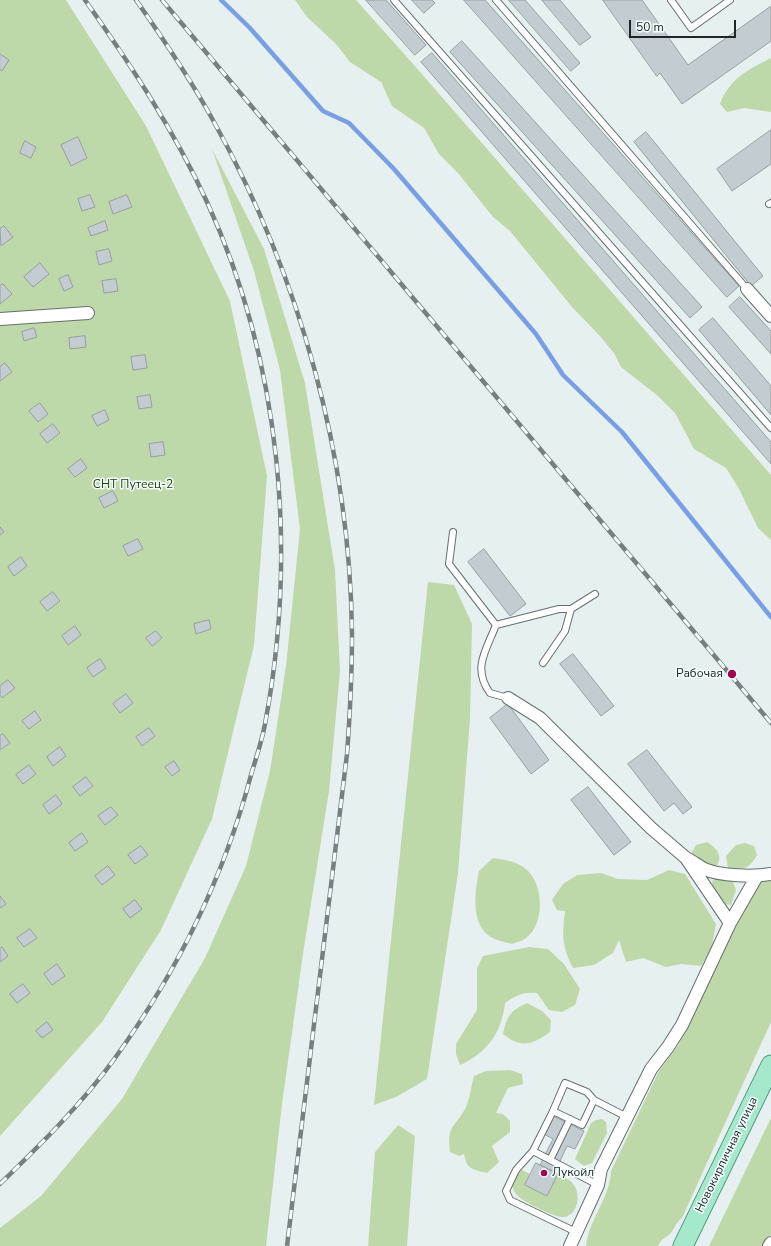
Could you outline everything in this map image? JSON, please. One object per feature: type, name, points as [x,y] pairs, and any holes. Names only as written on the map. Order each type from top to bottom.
[{"type":"main road","name":"Новокирпичная улица","points":[[683,1246],[771,1065]]},
{"type":"street","points":[[747,289],[771,316]]},
{"type":"street","points":[[0,319],[88,313]]},
{"type":"street","points":[[508,698],[540,718],[651,828],[686,858],[705,869],[757,876],[771,874]]},
{"type":"street","points":[[686,858],[730,923]]},
{"type":"street","points":[[570,1246],[598,1185],[602,1169],[651,1069],[668,1047],[682,1025],[730,923],[757,876]]},
{"type":"lane","points":[[394,0],[771,428]]},
{"type":"lane","points":[[496,0],[747,289]]},
{"type":"lane","points":[[671,0],[691,28],[730,0]]},
{"type":"lane","points":[[453,532],[449,564],[496,625]]},
{"type":"lane","points":[[496,625],[558,609],[571,609],[595,594]]},
{"type":"lane","points":[[543,663],[565,631],[571,609]]},
{"type":"lane","points":[[496,625],[480,667],[483,683],[490,693],[508,698]]},
{"type":"lane","points":[[576,1232],[510,1200],[506,1191],[516,1170],[533,1151],[566,1083],[587,1092],[594,1100],[627,1117]]},
{"type":"lane","points":[[552,1111],[582,1125],[594,1100]]},
{"type":"lane","points":[[550,1160],[570,1119]]},
{"type":"lane","points":[[533,1151],[598,1185]]},
{"type":"green space","name":"СНТ Путеец-2","points":[[0,0],[66,0],[146,126],[230,301],[267,476],[254,645],[212,819],[161,930],[102,1022],[0,1136]]},
{"type":"green space","points":[[295,0],[356,0],[414,65],[771,475],[771,540],[758,528],[738,487],[726,468],[694,449],[675,413],[658,396],[621,367],[614,353],[599,335],[572,307],[510,231],[493,217],[458,173],[439,154],[424,128],[392,106],[381,82],[350,62],[336,44],[307,17]]},
{"type":"green space","points":[[771,58],[771,112],[744,108],[727,112],[720,104],[724,95],[734,81],[747,71]]},
{"type":"green space","points":[[212,149],[264,249],[305,383],[335,570],[340,671],[329,791],[303,954],[282,1104],[266,1246],[0,1246],[0,1228],[41,1196],[122,1099],[205,958],[246,866],[270,771],[286,666],[300,529],[280,370],[254,271]]},
{"type":"green space","points":[[428,582],[454,585],[472,624],[470,719],[458,873],[427,1079],[396,1097],[374,1105]]},
{"type":"green space","points":[[707,842],[713,846],[719,854],[719,862],[707,874],[691,854],[696,845]]},
{"type":"green space","points":[[745,843],[754,846],[757,855],[754,860],[746,868],[728,868],[726,856],[736,845]]},
{"type":"green space","points":[[493,858],[515,863],[527,870],[537,885],[539,894],[540,904],[537,924],[525,939],[512,944],[491,937],[484,931],[477,916],[476,888],[479,871]]},
{"type":"green space","points":[[669,870],[685,874],[716,924],[712,947],[701,966],[681,964],[666,967],[643,958],[626,962],[619,940],[613,953],[594,965],[573,968],[569,960],[564,940],[563,927],[565,911],[557,910],[552,900],[563,884],[577,875],[601,873],[618,879],[647,880]]},
{"type":"green space","points":[[721,878],[733,882],[736,890],[731,905],[723,904],[711,886],[713,880]]},
{"type":"green space","points":[[771,879],[771,1022],[682,1218],[672,1232],[661,1241],[658,1246],[586,1246],[591,1227],[610,1181],[611,1171],[659,1071],[679,1044],[753,890],[762,881]]},
{"type":"green space","points":[[529,947],[548,949],[564,964],[580,989],[575,1005],[562,1012],[549,1010],[537,993],[528,993],[513,998],[505,1003],[497,1032],[492,1040],[478,1054],[460,1065],[456,1054],[456,1044],[477,1010],[477,968],[483,956]]},
{"type":"green space","points":[[527,1003],[542,1011],[551,1020],[550,1032],[537,1040],[526,1044],[515,1042],[503,1034],[510,1015]]},
{"type":"green space","points":[[510,1070],[522,1074],[523,1084],[508,1088],[496,1113],[503,1114],[510,1121],[510,1132],[492,1146],[499,1162],[487,1173],[471,1168],[465,1159],[464,1154],[459,1156],[450,1152],[450,1132],[467,1105],[474,1076],[486,1071]]},
{"type":"green space","points":[[771,1118],[771,1234],[765,1246],[709,1246]]},
{"type":"green space","points":[[602,1119],[606,1122],[607,1133],[592,1163],[584,1166],[575,1159],[591,1123]]},
{"type":"green space","points":[[398,1125],[415,1136],[407,1246],[368,1246],[375,1152]]},
{"type":"green space","points":[[522,1170],[530,1174],[525,1185],[558,1175],[572,1182],[576,1188],[578,1197],[576,1207],[570,1215],[561,1217],[555,1215],[539,1209],[519,1197],[515,1193],[512,1186],[516,1175]]},
{"type":"building","points":[[366,0],[386,0],[426,45],[415,55]]},
{"type":"building","points":[[412,0],[432,0],[435,3],[424,13]]},
{"type":"building","points":[[464,0],[485,0],[739,286],[727,297]]},
{"type":"building","points":[[509,0],[525,0],[580,63],[571,71]]},
{"type":"building","points":[[542,0],[560,0],[591,37],[580,45]]},
{"type":"building","points":[[603,0],[642,0],[688,65],[771,6],[771,41],[682,104],[660,73],[657,76]]},
{"type":"building","points":[[462,41],[702,307],[690,318],[450,52]]},
{"type":"building","points":[[432,53],[771,442],[771,464],[421,62]]},
{"type":"building","points":[[0,54],[9,60],[2,71],[0,70]]},
{"type":"building","points":[[771,130],[771,164],[732,191],[717,169]]},
{"type":"building","points":[[646,132],[763,276],[751,286],[634,142]]},
{"type":"building","points":[[78,137],[87,158],[71,166],[61,145]]},
{"type":"building","points":[[25,141],[36,147],[31,158],[20,153]]},
{"type":"building","points":[[90,195],[95,207],[82,211],[78,199]]},
{"type":"building","points":[[127,195],[132,207],[113,214],[109,202]]},
{"type":"building","points":[[105,221],[108,230],[91,236],[88,228]]},
{"type":"building","points":[[4,226],[13,237],[1,246],[0,229]]},
{"type":"building","points":[[109,249],[112,261],[99,265],[96,252]]},
{"type":"building","points":[[40,263],[49,274],[33,287],[24,277]]},
{"type":"building","points":[[68,275],[73,287],[64,291],[59,279]]},
{"type":"building","points":[[116,279],[118,291],[104,293],[102,281]]},
{"type":"building","points":[[3,284],[12,294],[0,304],[0,286]]},
{"type":"building","points":[[740,297],[771,331],[771,354],[729,307]]},
{"type":"building","points":[[713,318],[771,386],[771,415],[699,330]]},
{"type":"building","points":[[34,328],[37,337],[24,341],[22,332]]},
{"type":"building","points":[[85,336],[86,347],[70,349],[69,338]]},
{"type":"building","points":[[145,355],[147,368],[133,370],[131,357]]},
{"type":"building","points":[[5,363],[12,372],[0,381],[0,367]]},
{"type":"building","points":[[150,395],[152,407],[139,409],[137,397]]},
{"type":"building","points":[[40,403],[48,414],[38,422],[29,411]]},
{"type":"building","points":[[105,410],[109,420],[97,426],[92,416]]},
{"type":"building","points":[[53,424],[60,433],[47,443],[40,434]]},
{"type":"building","points":[[163,442],[165,455],[151,457],[149,444]]},
{"type":"building","points":[[81,459],[87,468],[75,477],[68,469]]},
{"type":"building","points":[[113,491],[118,501],[104,508],[99,498]]},
{"type":"building","points":[[0,527],[4,532],[0,535]]},
{"type":"building","points":[[138,539],[143,549],[128,556],[123,546]]},
{"type":"building","points":[[484,549],[526,604],[510,616],[468,562]]},
{"type":"building","points":[[21,557],[27,566],[14,576],[8,567]]},
{"type":"building","points":[[53,592],[60,601],[47,611],[40,602]]},
{"type":"building","points":[[209,620],[211,629],[196,634],[194,624]]},
{"type":"building","points":[[75,626],[81,635],[68,645],[62,636]]},
{"type":"building","points":[[156,631],[162,638],[152,646],[146,638]]},
{"type":"building","points":[[573,654],[614,706],[601,716],[560,664]]},
{"type":"building","points":[[100,659],[106,668],[93,677],[87,668]]},
{"type":"building","points":[[8,680],[15,688],[2,698],[0,695],[0,686]]},
{"type":"building","points":[[126,694],[133,703],[120,713],[113,704]]},
{"type":"building","points":[[508,704],[549,760],[531,774],[490,718]]},
{"type":"building","points":[[35,711],[41,720],[29,729],[22,721]]},
{"type":"building","points":[[149,728],[155,736],[142,746],[136,737]]},
{"type":"building","points":[[3,734],[10,743],[0,750],[0,736]]},
{"type":"building","points":[[60,747],[66,756],[53,766],[47,757]]},
{"type":"building","points":[[647,750],[692,807],[683,814],[674,803],[664,811],[628,764]]},
{"type":"building","points":[[174,761],[180,770],[172,776],[165,767]]},
{"type":"building","points":[[29,765],[36,774],[23,784],[16,775]]},
{"type":"building","points":[[86,777],[93,786],[80,796],[73,787]]},
{"type":"building","points":[[588,787],[631,842],[614,855],[571,800]]},
{"type":"building","points":[[56,795],[62,804],[49,814],[43,805]]},
{"type":"building","points":[[111,807],[118,815],[105,825],[98,816]]},
{"type":"building","points":[[82,833],[88,842],[75,851],[69,843]]},
{"type":"building","points":[[141,846],[148,855],[135,864],[128,855]]},
{"type":"building","points":[[108,866],[115,875],[102,885],[95,876]]},
{"type":"building","points":[[0,896],[6,904],[0,908]]},
{"type":"building","points":[[135,900],[142,909],[130,918],[123,909]]},
{"type":"building","points":[[30,929],[37,938],[24,947],[17,938]]},
{"type":"building","points":[[2,947],[8,956],[0,962],[0,949]]},
{"type":"building","points":[[57,964],[65,976],[52,985],[44,974]]},
{"type":"building","points":[[23,984],[30,993],[17,1003],[10,994]]},
{"type":"building","points":[[47,1022],[53,1030],[42,1038],[36,1031]]},
{"type":"building","points":[[553,1116],[584,1131],[575,1149],[567,1146],[555,1172],[540,1165],[553,1139],[544,1134]]},
{"type":"building","points":[[536,1163],[558,1174],[547,1196],[525,1185]]},
{"type":"waterway","points":[[221,0],[249,27],[323,111],[349,123],[394,169],[536,334],[563,375],[622,432],[771,617]]},
{"type":"railway","points":[[0,1184],[60,1123],[89,1091],[115,1058],[159,992],[196,922],[227,850],[240,813],[262,737],[275,659],[280,592],[281,525],[276,458],[267,392],[252,327],[232,264],[207,202],[166,123],[135,73],[85,0]]},
{"type":"railway","points":[[136,0],[177,60],[214,122],[245,181],[272,242],[295,305],[314,369],[330,435],[342,501],[349,567],[352,634],[351,694],[347,754],[287,1246]]},
{"type":"railway","points":[[162,0],[771,723]]},
{"type":"place","name":"Рабочая","points":[[732,674]]},
{"type":"place","name":"Лукойл","points":[[544,1173]]}]
